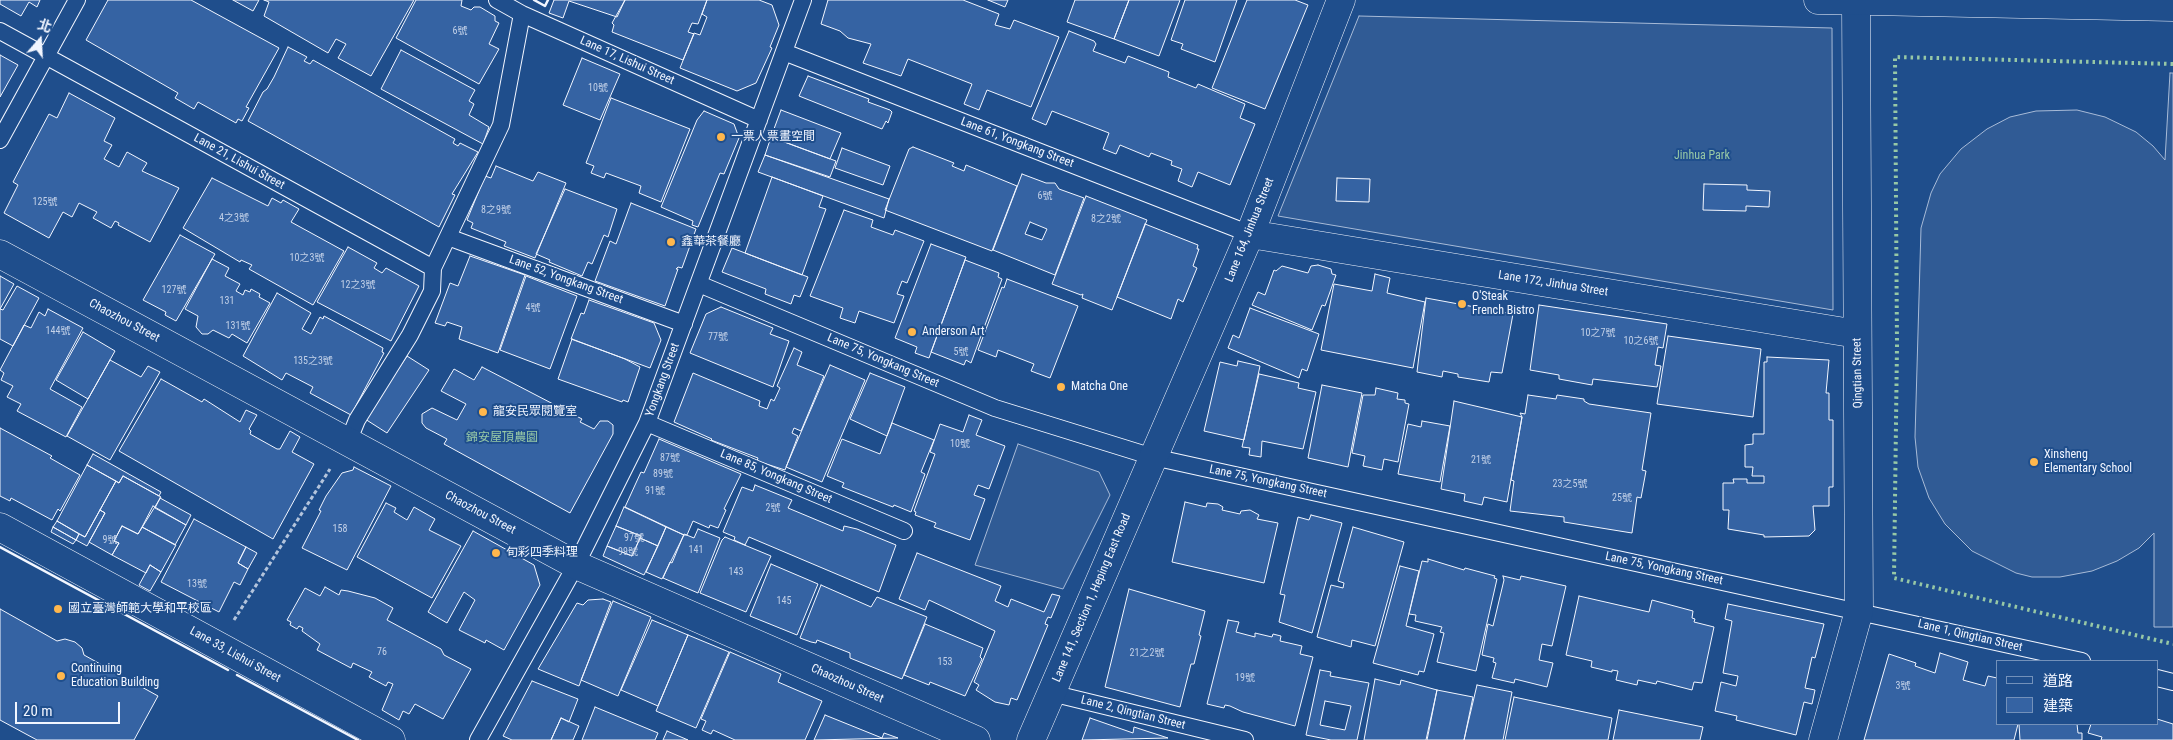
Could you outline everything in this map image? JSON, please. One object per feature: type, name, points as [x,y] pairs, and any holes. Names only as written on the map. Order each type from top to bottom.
[{"type":"street","name":"Lane 164, Jinhua Street","points":[[1153,457],[1250,234],[1341,0]]},
{"type":"street","points":[[1818,0],[2173,7]]},
{"type":"street","name":"Qingtian Street","points":[[1823,740],[1859,611],[1856,1]]},
{"type":"street","name":"Lane 172, Jinhua Street","points":[[1250,234],[1857,334]]},
{"type":"street","name":"Chaozhou Street","points":[[0,254],[576,565],[976,740]]},
{"type":"street","name":"Lane 141, Section 1, Heping East Road","points":[[1031,740],[1153,457]]},
{"type":"street","name":"Lane 33, Lishui Street","points":[[0,527],[230,659],[391,740]]},
{"type":"lane","points":[[0,140],[77,0]]},
{"type":"lane","name":"Lane 17, Lishui Street","points":[[497,0],[522,14],[759,120]]},
{"type":"lane","name":"Yongkang Street","points":[[478,740],[576,565],[647,423],[803,0]]},
{"type":"lane","points":[[348,442],[356,420],[410,335],[432,291],[433,268],[501,124],[522,14]]},
{"type":"lane","name":"Lane 21, Lishui Street","points":[[0,31],[433,268]]},
{"type":"lane","name":"Lane 61, Yongkang Street","points":[[784,52],[1250,234]]},
{"type":"lane","name":"Lane 52, Yongkang Street","points":[[448,237],[684,324]]},
{"type":"lane","name":"Lane 75, Yongkang Street","points":[[699,284],[995,408],[1153,457],[1859,611]]},
{"type":"lane","name":"Lane 85, Yongkang Street","points":[[647,423],[904,532]]},
{"type":"lane","name":"Lane 1, Qingtian Street","points":[[1859,611],[2078,660]]},
{"type":"lane","points":[[2158,678],[2173,682]]},
{"type":"lane","name":"Lane 2, Qingtian Street","points":[[1051,693],[1245,740]]},
{"type":"path","points":[[230,659],[348,442]]},
{"type":"shaded area","name":"Jinhua Park","points":[[1359,16],[1832,28],[1833,310],[1278,216]]},
{"type":"shaded area","name":"Xinsheng Elementary School","points":[[2170,73],[2173,73],[2173,627],[2154,627],[2154,533],[2139,548],[2117,561],[2092,571],[2060,577],[2032,577],[2016,573],[1972,551],[1945,524],[1929,498],[1918,467],[1915,437],[1921,228],[1931,193],[1940,174],[1961,149],[1987,129],[2010,117],[2036,111],[2077,110],[2105,117],[2136,132],[2153,146],[2165,160]]},
{"type":"shaded area","points":[[1018,444],[1099,472],[1110,495],[1063,589],[975,565]]},
{"type":"building","points":[[0,0],[40,0],[37,7],[29,2],[21,16],[0,4]]},
{"type":"building","points":[[108,0],[191,0],[279,48],[246,107],[249,108],[242,121],[238,119],[236,123],[198,102],[194,109],[175,98],[178,93],[86,40]]},
{"type":"building","points":[[233,0],[259,0],[253,11]]},
{"type":"building","points":[[264,0],[414,0],[371,76],[338,58],[346,44],[336,39],[328,53],[264,16],[269,2]]},
{"type":"building","points":[[416,0],[462,0],[461,6],[471,10],[474,7],[480,7],[495,16],[495,21],[499,23],[489,44],[499,49],[479,84],[396,38]]},
{"type":"building","points":[[554,0],[625,0],[617,17],[569,1],[563,18],[549,13]]},
{"type":"building","points":[[625,0],[707,0],[698,24],[692,23],[688,32],[694,34],[683,60],[612,32],[614,25],[612,23]]},
{"type":"building","points":[[707,0],[759,0],[772,5],[779,25],[770,47],[772,48],[756,83],[737,91],[680,68],[694,33],[700,35],[707,17],[702,14]]},
{"type":"building","points":[[828,0],[963,0],[999,14],[995,25],[1010,29],[1014,20],[1059,37],[1031,107],[987,90],[979,110],[964,104],[972,84],[908,59],[901,76],[863,63],[871,44],[848,38],[840,31],[821,24]]},
{"type":"building","points":[[988,0],[1008,0],[1005,7]]},
{"type":"building","points":[[1075,0],[1129,0],[1114,39],[1067,22]]},
{"type":"building","points":[[1129,0],[1180,0],[1159,56],[1114,39]]},
{"type":"building","points":[[1185,0],[1237,0],[1215,62],[1181,49],[1183,44],[1171,40]]},
{"type":"building","points":[[1247,0],[1295,0],[1308,5],[1265,109],[1212,88]]},
{"type":"building","points":[[1069,31],[1094,41],[1096,44],[1093,51],[1125,63],[1128,56],[1169,72],[1168,77],[1196,88],[1198,84],[1245,104],[1240,118],[1255,124],[1230,185],[1198,172],[1192,187],[1178,181],[1182,169],[1171,165],[1172,161],[1151,153],[1149,157],[1120,145],[1116,154],[1103,149],[1109,133],[1052,111],[1046,125],[1032,119]]},
{"type":"building","points":[[288,47],[307,57],[304,61],[310,64],[313,60],[455,139],[453,143],[458,146],[460,143],[478,152],[452,194],[455,195],[439,227],[248,121],[263,92],[274,77]]},
{"type":"building","points":[[401,50],[475,90],[469,101],[474,104],[469,115],[489,127],[483,144],[381,89]]},
{"type":"building","points":[[0,55],[18,65],[0,97]]},
{"type":"building","points":[[582,58],[620,74],[600,120],[563,105]]},
{"type":"building","points":[[808,76],[869,99],[868,102],[890,110],[892,112],[888,123],[886,121],[882,129],[799,96]]},
{"type":"building","points":[[69,93],[115,118],[104,141],[112,145],[104,159],[119,167],[127,152],[147,163],[142,171],[179,188],[150,242],[118,225],[119,223],[115,221],[111,228],[93,218],[97,212],[79,203],[72,217],[63,212],[49,238],[4,213],[18,185],[13,182],[49,114],[57,118]]},
{"type":"building","points":[[611,98],[690,129],[661,202],[639,193],[641,186],[606,173],[604,178],[591,173],[594,166],[586,163]]},
{"type":"building","points":[[781,110],[841,133],[830,159],[771,137]]},
{"type":"building","points":[[704,111],[734,124],[739,138],[724,174],[720,173],[698,227],[692,225],[693,221],[661,207],[697,120]]},
{"type":"building","points":[[771,137],[836,161],[830,177],[765,155]]},
{"type":"building","points":[[913,147],[954,163],[952,166],[964,171],[966,165],[1017,186],[992,251],[885,210],[909,149]]},
{"type":"building","points":[[842,148],[890,166],[883,185],[835,168]]},
{"type":"building","points":[[765,155],[889,199],[884,218],[758,172]]},
{"type":"building","points":[[496,166],[533,181],[538,172],[566,183],[535,258],[504,246],[506,242],[471,228],[473,223],[467,220],[485,176],[491,178]]},
{"type":"building","points":[[1022,174],[1046,183],[1055,183],[1059,189],[1084,198],[1055,275],[993,250]],"holes":[[[1030,222],[1047,229],[1042,240],[1025,234]]]},
{"type":"building","points":[[772,177],[823,196],[819,207],[826,209],[802,275],[745,253]]},
{"type":"building","points":[[212,178],[268,206],[272,198],[281,203],[283,200],[299,209],[291,222],[344,251],[313,305],[249,269],[252,265],[241,260],[240,262],[183,228]]},
{"type":"building","points":[[1337,178],[1370,179],[1369,202],[1336,201]]},
{"type":"building","points":[[1704,184],[1747,185],[1747,190],[1770,191],[1769,207],[1746,206],[1746,211],[1703,210]]},
{"type":"building","points":[[565,189],[617,209],[608,237],[604,235],[592,264],[588,262],[582,276],[549,262],[550,260],[536,254]]},
{"type":"building","points":[[1086,196],[1147,220],[1112,310],[1082,298],[1083,294],[1081,295],[1052,284]]},
{"type":"building","points":[[631,203],[696,229],[682,268],[678,267],[676,269],[678,269],[665,306],[595,281],[610,241],[616,244]]},
{"type":"building","points":[[844,210],[873,220],[871,227],[893,235],[895,230],[924,241],[907,283],[902,281],[897,294],[904,296],[894,323],[859,311],[855,323],[840,318],[843,308],[810,296]]},
{"type":"building","points":[[1145,224],[1198,245],[1197,249],[1199,249],[1193,266],[1197,268],[1183,302],[1178,299],[1171,319],[1117,297]]},
{"type":"building","points":[[180,235],[215,254],[176,321],[165,315],[166,312],[143,300]]},
{"type":"building","points":[[931,244],[966,257],[929,358],[915,353],[917,347],[895,338]]},
{"type":"building","points":[[348,247],[377,263],[374,268],[382,273],[386,268],[419,286],[391,341],[317,302]]},
{"type":"building","points":[[732,248],[808,277],[800,297],[794,295],[791,304],[765,294],[766,289],[722,272]]},
{"type":"building","points":[[470,256],[525,275],[498,353],[459,339],[462,327],[447,322],[445,326],[435,323],[450,283],[458,286]]},
{"type":"building","points":[[212,259],[229,268],[225,276],[240,284],[236,291],[243,295],[245,290],[250,292],[251,289],[260,294],[259,297],[270,303],[247,343],[232,334],[229,338],[213,330],[208,334],[202,334],[196,327],[198,316],[185,309]]},
{"type":"building","points":[[965,260],[999,273],[998,277],[1002,279],[971,363],[966,360],[964,365],[931,352]]},
{"type":"building","points":[[1318,265],[1331,269],[1332,274],[1336,275],[1325,306],[1322,305],[1312,330],[1252,305],[1258,292],[1265,295],[1274,270],[1276,271],[1282,266],[1308,273],[1311,266]]},
{"type":"building","points":[[1375,274],[1390,278],[1387,293],[1425,302],[1413,368],[1321,350],[1334,284],[1372,291]]},
{"type":"building","points":[[0,276],[14,284],[0,309]]},
{"type":"building","points":[[526,276],[577,296],[550,369],[500,350]]},
{"type":"building","points":[[1007,279],[1078,306],[1050,378],[1031,371],[1034,364],[998,350],[996,357],[978,350],[1002,287],[1004,288]]},
{"type":"building","points":[[17,286],[39,298],[13,346],[0,339],[0,309],[3,310]]},
{"type":"building","points":[[277,293],[311,313],[302,329],[311,334],[320,317],[323,319],[324,316],[383,348],[382,352],[384,353],[351,415],[310,393],[313,387],[286,373],[282,380],[243,356]]},
{"type":"building","points":[[1426,298],[1513,314],[1502,373],[1491,372],[1489,382],[1458,377],[1458,374],[1443,371],[1442,377],[1417,372]]},
{"type":"building","points":[[589,300],[654,323],[661,340],[650,368],[571,339],[581,313],[584,314]]},
{"type":"building","points":[[1539,305],[1667,324],[1663,348],[1658,347],[1655,365],[1661,366],[1657,387],[1593,379],[1592,385],[1559,379],[1559,375],[1530,370]]},
{"type":"building","points":[[721,307],[773,328],[770,334],[789,341],[773,387],[690,353],[706,314]]},
{"type":"building","points":[[1250,308],[1319,334],[1307,371],[1302,369],[1299,378],[1228,348],[1233,335],[1239,338]]},
{"type":"building","points":[[48,309],[83,328],[50,389],[82,407],[66,437],[17,411],[21,404],[7,397],[13,386],[1,380],[4,373],[0,370],[24,325],[31,328],[39,312],[45,316]]},
{"type":"building","points":[[83,332],[115,351],[88,399],[56,380]]},
{"type":"building","points":[[1668,336],[1761,349],[1753,417],[1657,404]]},
{"type":"building","points":[[572,339],[625,359],[640,367],[628,402],[623,400],[622,402],[558,379]]},
{"type":"building","points":[[794,348],[802,352],[797,365],[824,376],[801,431],[794,428],[792,433],[798,436],[785,470],[757,461],[758,458],[711,440],[674,422],[693,373],[760,401],[759,406],[767,409],[771,399],[774,401],[780,388],[777,386]]},
{"type":"building","points":[[407,356],[429,370],[387,433],[365,419]]},
{"type":"building","points":[[1767,357],[1829,360],[1826,393],[1829,393],[1829,420],[1833,420],[1833,487],[1829,487],[1829,506],[1813,506],[1815,530],[1809,536],[1764,537],[1764,535],[1728,529],[1729,510],[1723,510],[1723,483],[1734,483],[1733,479],[1747,479],[1747,483],[1764,483],[1764,476],[1752,476],[1753,467],[1745,467],[1745,445],[1753,444],[1753,434],[1764,434],[1764,362],[1767,362]]},
{"type":"building","points":[[110,360],[141,377],[148,366],[160,372],[110,460],[67,436]]},
{"type":"building","points":[[1238,361],[1260,366],[1244,440],[1204,431],[1220,362],[1237,366]]},
{"type":"building","points":[[830,365],[865,380],[822,482],[786,467]]},
{"type":"building","points":[[482,367],[582,419],[580,422],[594,429],[600,421],[608,421],[613,425],[613,434],[570,513],[444,444],[447,439],[426,428],[422,423],[422,414],[432,408],[457,420],[466,404],[441,391],[454,369],[474,380]]},
{"type":"building","points":[[870,373],[905,387],[887,436],[850,419]]},
{"type":"building","points":[[1259,374],[1299,383],[1298,388],[1316,392],[1303,449],[1262,441],[1261,457],[1249,455],[1250,448],[1242,447]]},
{"type":"building","points":[[161,379],[202,402],[204,399],[240,422],[246,410],[257,415],[249,429],[251,431],[250,434],[277,449],[280,449],[290,431],[300,437],[292,452],[314,464],[273,539],[119,451]]},
{"type":"building","points":[[1322,385],[1362,393],[1348,467],[1308,458]]},
{"type":"building","points":[[1376,388],[1398,393],[1397,399],[1405,400],[1405,403],[1409,404],[1398,462],[1384,459],[1382,470],[1363,466],[1365,456],[1352,453],[1363,395],[1375,395]]},
{"type":"building","points":[[1528,395],[1556,399],[1557,395],[1584,399],[1589,404],[1651,413],[1642,470],[1646,471],[1641,498],[1637,497],[1632,533],[1564,522],[1564,517],[1510,511],[1514,481],[1511,480],[1522,417],[1520,413],[1525,414]]},
{"type":"building","points":[[1454,401],[1522,417],[1507,502],[1484,497],[1482,505],[1464,501],[1465,494],[1441,489]]},
{"type":"building","points":[[969,415],[982,420],[976,435],[1005,446],[989,489],[978,485],[974,495],[985,499],[970,540],[934,527],[936,523],[915,515],[916,512],[914,511],[935,454],[930,452],[940,424],[963,432]]},
{"type":"building","points":[[1422,421],[1450,426],[1440,482],[1398,474],[1408,424],[1421,427]]},
{"type":"building","points":[[892,423],[934,440],[921,472],[925,474],[911,512],[842,487],[844,483],[827,476],[842,439],[880,454]]},
{"type":"building","points":[[0,428],[52,456],[50,458],[80,475],[60,511],[58,509],[52,520],[11,498],[10,501],[0,496]]},
{"type":"building","points":[[659,439],[741,474],[724,509],[726,510],[718,528],[710,525],[709,528],[693,521],[687,535],[684,535],[625,507],[641,472],[644,473]]},
{"type":"building","points":[[93,454],[161,492],[159,496],[123,476],[119,483],[87,465]]},
{"type":"building","points":[[87,465],[116,481],[85,537],[57,521]]},
{"type":"building","points":[[354,467],[391,486],[347,570],[302,548],[321,511],[319,510],[326,496],[342,473],[353,470]]},
{"type":"building","points":[[123,476],[161,497],[138,534],[122,526],[114,541],[119,543],[112,555],[89,542],[105,513],[100,510],[116,481],[119,483]]},
{"type":"building","points":[[755,485],[792,500],[788,508],[843,531],[844,526],[857,529],[896,545],[879,592],[749,537],[745,545],[734,540],[735,537],[723,532],[742,487],[753,491]]},
{"type":"building","points":[[160,498],[191,515],[186,525],[155,508]]},
{"type":"building","points":[[1185,502],[1206,507],[1207,503],[1218,504],[1223,507],[1222,510],[1240,514],[1241,511],[1250,510],[1259,515],[1257,519],[1278,523],[1264,583],[1172,562]]},
{"type":"building","points":[[386,503],[396,508],[394,512],[407,520],[414,507],[435,519],[429,530],[461,546],[432,598],[357,557]]},
{"type":"building","points":[[153,506],[186,525],[175,545],[142,527]]},
{"type":"building","points":[[624,507],[666,527],[658,546],[640,538],[641,536],[616,526]]},
{"type":"building","points":[[100,510],[105,513],[87,546],[76,540],[79,534],[85,537]]},
{"type":"building","points":[[1311,515],[1342,523],[1312,633],[1279,622],[1285,595],[1280,594],[1298,517],[1309,520]]},
{"type":"building","points":[[194,519],[246,547],[238,563],[248,569],[240,585],[234,582],[219,612],[161,582]]},
{"type":"building","points":[[57,521],[79,534],[76,540],[53,527]]},
{"type":"building","points":[[122,526],[138,534],[142,527],[176,545],[161,572],[150,565],[146,573],[112,555],[119,543],[114,541]]},
{"type":"building","points":[[616,526],[641,536],[632,556],[607,546]]},
{"type":"building","points":[[53,527],[76,540],[73,544],[51,532]]},
{"type":"building","points":[[666,527],[684,535],[662,579],[646,572]]},
{"type":"building","points":[[1353,527],[1404,542],[1375,646],[1352,640],[1351,647],[1317,637],[1331,585],[1343,588],[1344,583],[1338,581]]},
{"type":"building","points":[[698,529],[720,538],[698,593],[663,578],[670,562],[672,563],[684,534],[694,538]]},
{"type":"building","points":[[473,531],[534,565],[540,585],[504,650],[486,640],[485,643],[459,630],[475,600],[464,592],[447,623],[428,612]]},
{"type":"building","points":[[725,537],[771,556],[746,612],[700,593],[722,540]]},
{"type":"building","points":[[640,538],[658,546],[644,575],[603,556],[607,546],[632,556]]},
{"type":"building","points":[[246,547],[257,553],[248,569],[238,563]]},
{"type":"building","points":[[917,553],[1001,586],[995,601],[1008,607],[1011,599],[1044,612],[1052,594],[1060,596],[1051,618],[1048,617],[1046,621],[1045,624],[1048,625],[1017,700],[1011,698],[1009,705],[995,702],[976,690],[979,685],[974,682],[995,631],[929,600],[925,610],[899,599]]},
{"type":"building","points":[[1428,559],[1464,570],[1465,568],[1495,576],[1494,578],[1497,579],[1476,671],[1437,662],[1444,633],[1440,632],[1442,627],[1415,621],[1416,615],[1409,614],[1422,561],[1428,562]]},
{"type":"building","points":[[771,564],[818,584],[797,635],[750,616]]},
{"type":"building","points":[[150,565],[161,572],[150,591],[139,585]]},
{"type":"building","points":[[1400,566],[1419,571],[1406,626],[1434,634],[1424,672],[1419,671],[1418,675],[1373,663]]},
{"type":"building","points":[[1503,576],[1520,580],[1521,576],[1566,586],[1552,646],[1542,644],[1539,660],[1553,663],[1547,687],[1515,679],[1514,683],[1492,678],[1496,663],[1493,662],[1494,658],[1482,655],[1488,624],[1493,626],[1504,580]]},
{"type":"building","points":[[821,585],[871,607],[877,597],[927,617],[902,679],[850,658],[850,653],[817,640],[816,643],[800,638]]},
{"type":"building","points":[[325,587],[339,595],[341,590],[375,598],[393,608],[387,620],[441,649],[444,655],[471,669],[443,719],[415,704],[409,714],[403,711],[399,720],[382,710],[393,684],[388,682],[386,686],[369,677],[372,672],[353,663],[351,668],[317,650],[320,644],[302,631],[303,628],[299,626],[297,629],[290,625],[291,622],[287,620],[305,588],[320,596]]},
{"type":"building","points":[[1129,589],[1205,611],[1194,664],[1191,664],[1180,707],[1105,687]]},
{"type":"building","points":[[1579,596],[1649,612],[1652,600],[1693,611],[1692,618],[1695,619],[1694,622],[1714,627],[1702,683],[1694,682],[1692,690],[1657,681],[1656,684],[1638,680],[1637,685],[1616,680],[1618,671],[1612,670],[1612,672],[1591,667],[1592,661],[1566,655]]},
{"type":"building","points":[[603,599],[611,602],[579,686],[538,669],[577,603],[583,605],[588,600]]},
{"type":"building","points":[[613,601],[651,617],[618,696],[581,680]]},
{"type":"building","points":[[1728,604],[1824,624],[1815,658],[1812,657],[1805,688],[1815,690],[1812,704],[1804,702],[1796,735],[1736,720],[1737,716],[1715,711],[1721,682],[1736,686],[1738,676],[1723,673],[1732,621],[1725,619]]},
{"type":"building","name":"Continuing Education Building","points":[[0,609],[57,641],[65,639],[75,642],[82,648],[84,655],[158,696],[134,740],[37,740],[0,720]]},
{"type":"building","points":[[652,620],[688,635],[658,706],[621,690]]},
{"type":"building","points":[[1228,620],[1239,622],[1236,632],[1255,637],[1255,633],[1272,637],[1273,634],[1281,636],[1280,641],[1302,646],[1300,654],[1313,657],[1295,726],[1243,712],[1230,706],[1225,705],[1224,708],[1207,704]]},
{"type":"building","points":[[925,624],[983,648],[980,657],[982,659],[965,696],[930,682],[929,685],[904,675]]},
{"type":"building","points":[[688,635],[729,652],[696,728],[656,711]]},
{"type":"building","points":[[730,652],[781,674],[778,682],[822,701],[805,740],[735,740],[713,730],[711,734],[702,730],[706,721],[701,719]]},
{"type":"building","points":[[1940,653],[1968,662],[1963,680],[1985,686],[1988,676],[1996,678],[1996,725],[2018,725],[2014,740],[1864,740],[1889,654],[1916,663],[1915,666],[1935,673]]},
{"type":"building","points":[[1320,670],[1331,672],[1330,676],[1369,683],[1357,740],[1331,740],[1306,735]],"holes":[[[1325,701],[1351,706],[1345,730],[1320,725]]]},
{"type":"building","points":[[1375,679],[1400,685],[1401,680],[1437,690],[1426,740],[1364,740]]},
{"type":"building","points":[[532,681],[578,699],[569,722],[561,718],[551,740],[512,740],[503,736]]},
{"type":"building","points":[[1477,685],[1512,692],[1503,740],[1464,740]]},
{"type":"building","points":[[1437,690],[1473,697],[1464,740],[1427,740]]},
{"type":"building","points":[[1514,697],[1612,718],[1608,740],[1505,740]]},
{"type":"building","points":[[595,707],[658,733],[655,740],[582,740]]},
{"type":"building","points":[[1619,710],[1703,727],[1700,740],[1613,740]]},
{"type":"building","points":[[825,715],[882,738],[884,733],[898,738],[814,740]]},
{"type":"building","points":[[561,718],[579,726],[573,740],[551,740]]},
{"type":"building","points":[[1090,718],[1133,733],[1134,727],[1168,738],[1082,740]]},
{"type":"building","points":[[2158,719],[2173,724],[2173,740],[2101,740],[2102,737],[2088,733],[2091,725],[2158,725]]},
{"type":"building","points":[[2019,725],[2077,725],[2078,733],[2082,733],[2082,740],[2020,740]]},
{"type":"building","points":[[667,731],[688,740],[663,740]]},
{"type":"hedge","points":[[2173,64],[1895,57],[1897,345],[1894,578],[2173,644]]},
{"type":"wall","points":[[534,0],[545,6],[548,0]]},
{"type":"wall","points":[[0,547],[228,670]]},
{"type":"wall","points":[[237,675],[358,740]]},
{"type":"place","name":"一票人票畫空間","points":[[721,137]]},
{"type":"place","name":"鑫華茶餐廳","points":[[671,242]]},
{"type":"place","name":"O'Steak French Bistro","points":[[1462,304]]},
{"type":"place","name":"Anderson Art","points":[[912,332]]},
{"type":"place","name":"Matcha One","points":[[1061,387]]},
{"type":"place","name":"龍安民眾閱覽室","points":[[483,412]]},
{"type":"place","name":"Xinsheng Elementary School","points":[[2034,462]]},
{"type":"place","name":"旬彩四季料理","points":[[496,553]]},
{"type":"place","name":"國立臺灣師範大學和平校區","points":[[58,609]]},
{"type":"place","name":"Continuing Education Building","points":[[61,676]]},
{"type":"park label","name":"錦安屋頂農園","points":[[502,438]]}]
